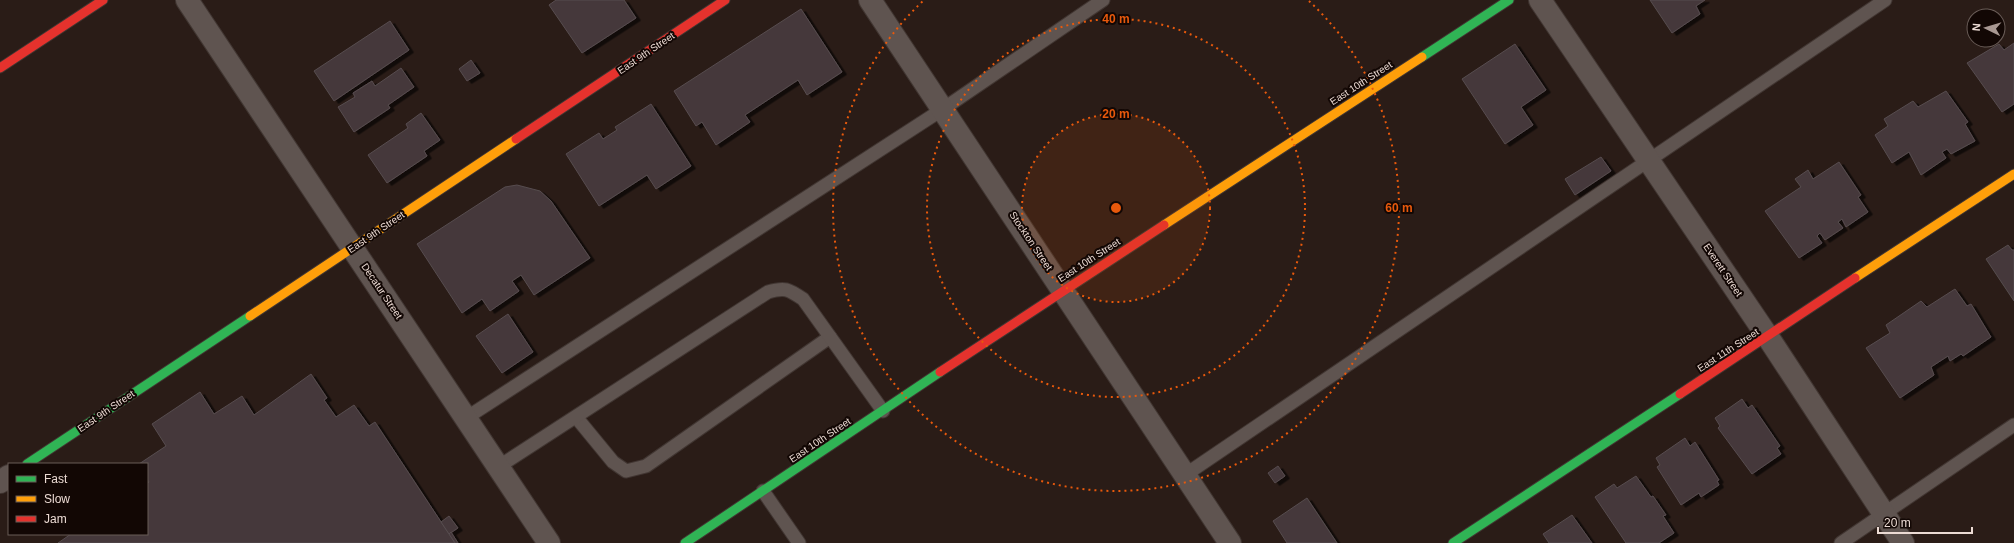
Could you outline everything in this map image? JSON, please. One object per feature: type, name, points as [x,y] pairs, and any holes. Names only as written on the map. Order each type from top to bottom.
[{"type":"street","points":[[0,68],[103,0]]},
{"type":"street","name":"Decatur Street","points":[[187,0],[549,543]]},
{"type":"street","name":"East 9th Street","points":[[29,463],[725,0]]},
{"type":"street","name":"Stockton Street","points":[[870,0],[1064,290],[1230,543]]},
{"type":"street","name":"East 10th Street","points":[[685,543],[1064,290],[1509,0]]},
{"type":"street","name":"Everett Street","points":[[1540,0],[1768,337],[1903,543]]},
{"type":"street","name":"East 11th Street","points":[[1453,543],[2014,174]]},
{"type":"lane","points":[[466,418],[943,109],[1103,0]]},
{"type":"lane","points":[[1185,475],[1885,0]]},
{"type":"lane","points":[[498,467],[768,292],[782,288],[803,299],[883,411]]},
{"type":"lane","points":[[576,417],[613,462],[626,472],[646,466],[830,337]]},
{"type":"lane","points":[[1841,543],[1885,515],[2014,425]]},
{"type":"lane","points":[[764,491],[799,543]]},
{"type":"building","points":[[556,0],[624,0],[636,18],[582,53],[549,5]]},
{"type":"building","points":[[1650,0],[1705,0],[1696,6],[1700,14],[1672,33]]},
{"type":"building","points":[[801,9],[842,72],[807,95],[798,80],[745,115],[750,122],[716,145],[702,122],[696,126],[674,91]]},
{"type":"building","points":[[390,21],[409,50],[334,101],[314,71]]},
{"type":"building","points":[[2014,43],[2014,104],[2002,112],[1967,63],[1992,48],[2002,48],[2004,50]]},
{"type":"building","points":[[1515,44],[1546,90],[1521,107],[1533,125],[1505,144],[1462,79]]},
{"type":"building","points":[[471,60],[480,73],[467,81],[459,69]]},
{"type":"building","points":[[401,68],[414,87],[388,105],[390,108],[354,132],[338,107],[355,97],[353,93],[372,81],[375,86]]},
{"type":"building","points":[[1946,91],[1968,122],[1965,124],[1975,141],[1951,154],[1947,149],[1942,152],[1946,158],[1921,175],[1909,152],[1892,163],[1875,135],[1888,126],[1884,119],[1913,101],[1918,107]]},
{"type":"building","points":[[651,104],[691,166],[656,189],[647,175],[599,206],[566,154],[599,133],[603,139],[617,130],[615,127]]},
{"type":"building","points":[[421,113],[440,140],[424,151],[427,156],[387,183],[368,155],[408,128],[406,124]]},
{"type":"building","points":[[1601,157],[1611,171],[1575,195],[1565,179]]},
{"type":"building","points":[[1839,162],[1861,195],[1858,197],[1868,212],[1846,227],[1842,219],[1838,222],[1843,228],[1825,240],[1820,233],[1817,236],[1822,243],[1799,258],[1765,211],[1801,187],[1795,179],[1808,170],[1813,179]]},
{"type":"building","points":[[517,185],[540,191],[551,201],[590,258],[534,295],[521,275],[512,281],[519,291],[490,311],[482,299],[462,313],[417,244],[505,187]]},
{"type":"building","points":[[2008,245],[2012,250],[2014,250],[2014,301],[1986,259]]},
{"type":"building","points":[[1955,289],[1967,306],[1971,304],[1991,337],[1963,356],[1961,354],[1950,361],[1948,356],[1931,367],[1934,375],[1900,398],[1866,348],[1890,333],[1886,325],[1921,301],[1927,307]]},
{"type":"building","points":[[508,314],[533,352],[502,373],[476,336]]},
{"type":"building","points":[[311,374],[327,398],[324,400],[336,417],[354,405],[369,426],[375,422],[455,543],[58,543],[70,535],[148,535],[148,463],[140,463],[166,446],[152,424],[200,392],[214,414],[242,396],[254,415]]},
{"type":"building","points":[[1742,399],[1748,408],[1752,405],[1780,446],[1777,448],[1781,454],[1752,474],[1718,428],[1720,426],[1715,418]]},
{"type":"building","points":[[1685,438],[1690,446],[1695,442],[1719,480],[1717,481],[1719,485],[1701,497],[1699,493],[1681,505],[1657,467],[1660,465],[1656,458]]},
{"type":"building","points":[[1278,466],[1285,476],[1275,483],[1268,473]]},
{"type":"building","points":[[1636,476],[1651,497],[1653,496],[1666,515],[1663,516],[1674,533],[1659,543],[1626,543],[1595,497],[1614,484],[1617,488]]},
{"type":"building","points":[[1307,498],[1337,543],[1287,543],[1273,521]]},
{"type":"building","points":[[1572,515],[1592,543],[1549,543],[1543,534]]},
{"type":"building","points":[[449,516],[458,528],[449,534],[441,522]]},
{"type":"building","points":[[451,532],[458,543],[455,543],[449,534]]},
{"type":"traffic: fast","points":[[1422,57],[1509,0]]},
{"type":"traffic: fast","points":[[29,463],[250,316]]},
{"type":"traffic: fast","points":[[685,543],[940,372]]},
{"type":"traffic: fast","points":[[1453,543],[1680,394]]},
{"type":"traffic: slow","points":[[1164,225],[1422,57]]},
{"type":"traffic: slow","points":[[250,316],[516,139]]},
{"type":"traffic: slow","points":[[1855,278],[2014,174]]},
{"type":"traffic: jam","points":[[0,68],[103,0]]},
{"type":"traffic: jam","points":[[516,139],[725,0]]},
{"type":"traffic: jam","points":[[940,372],[1164,225]]},
{"type":"traffic: jam","points":[[1680,394],[1855,278]]}]
